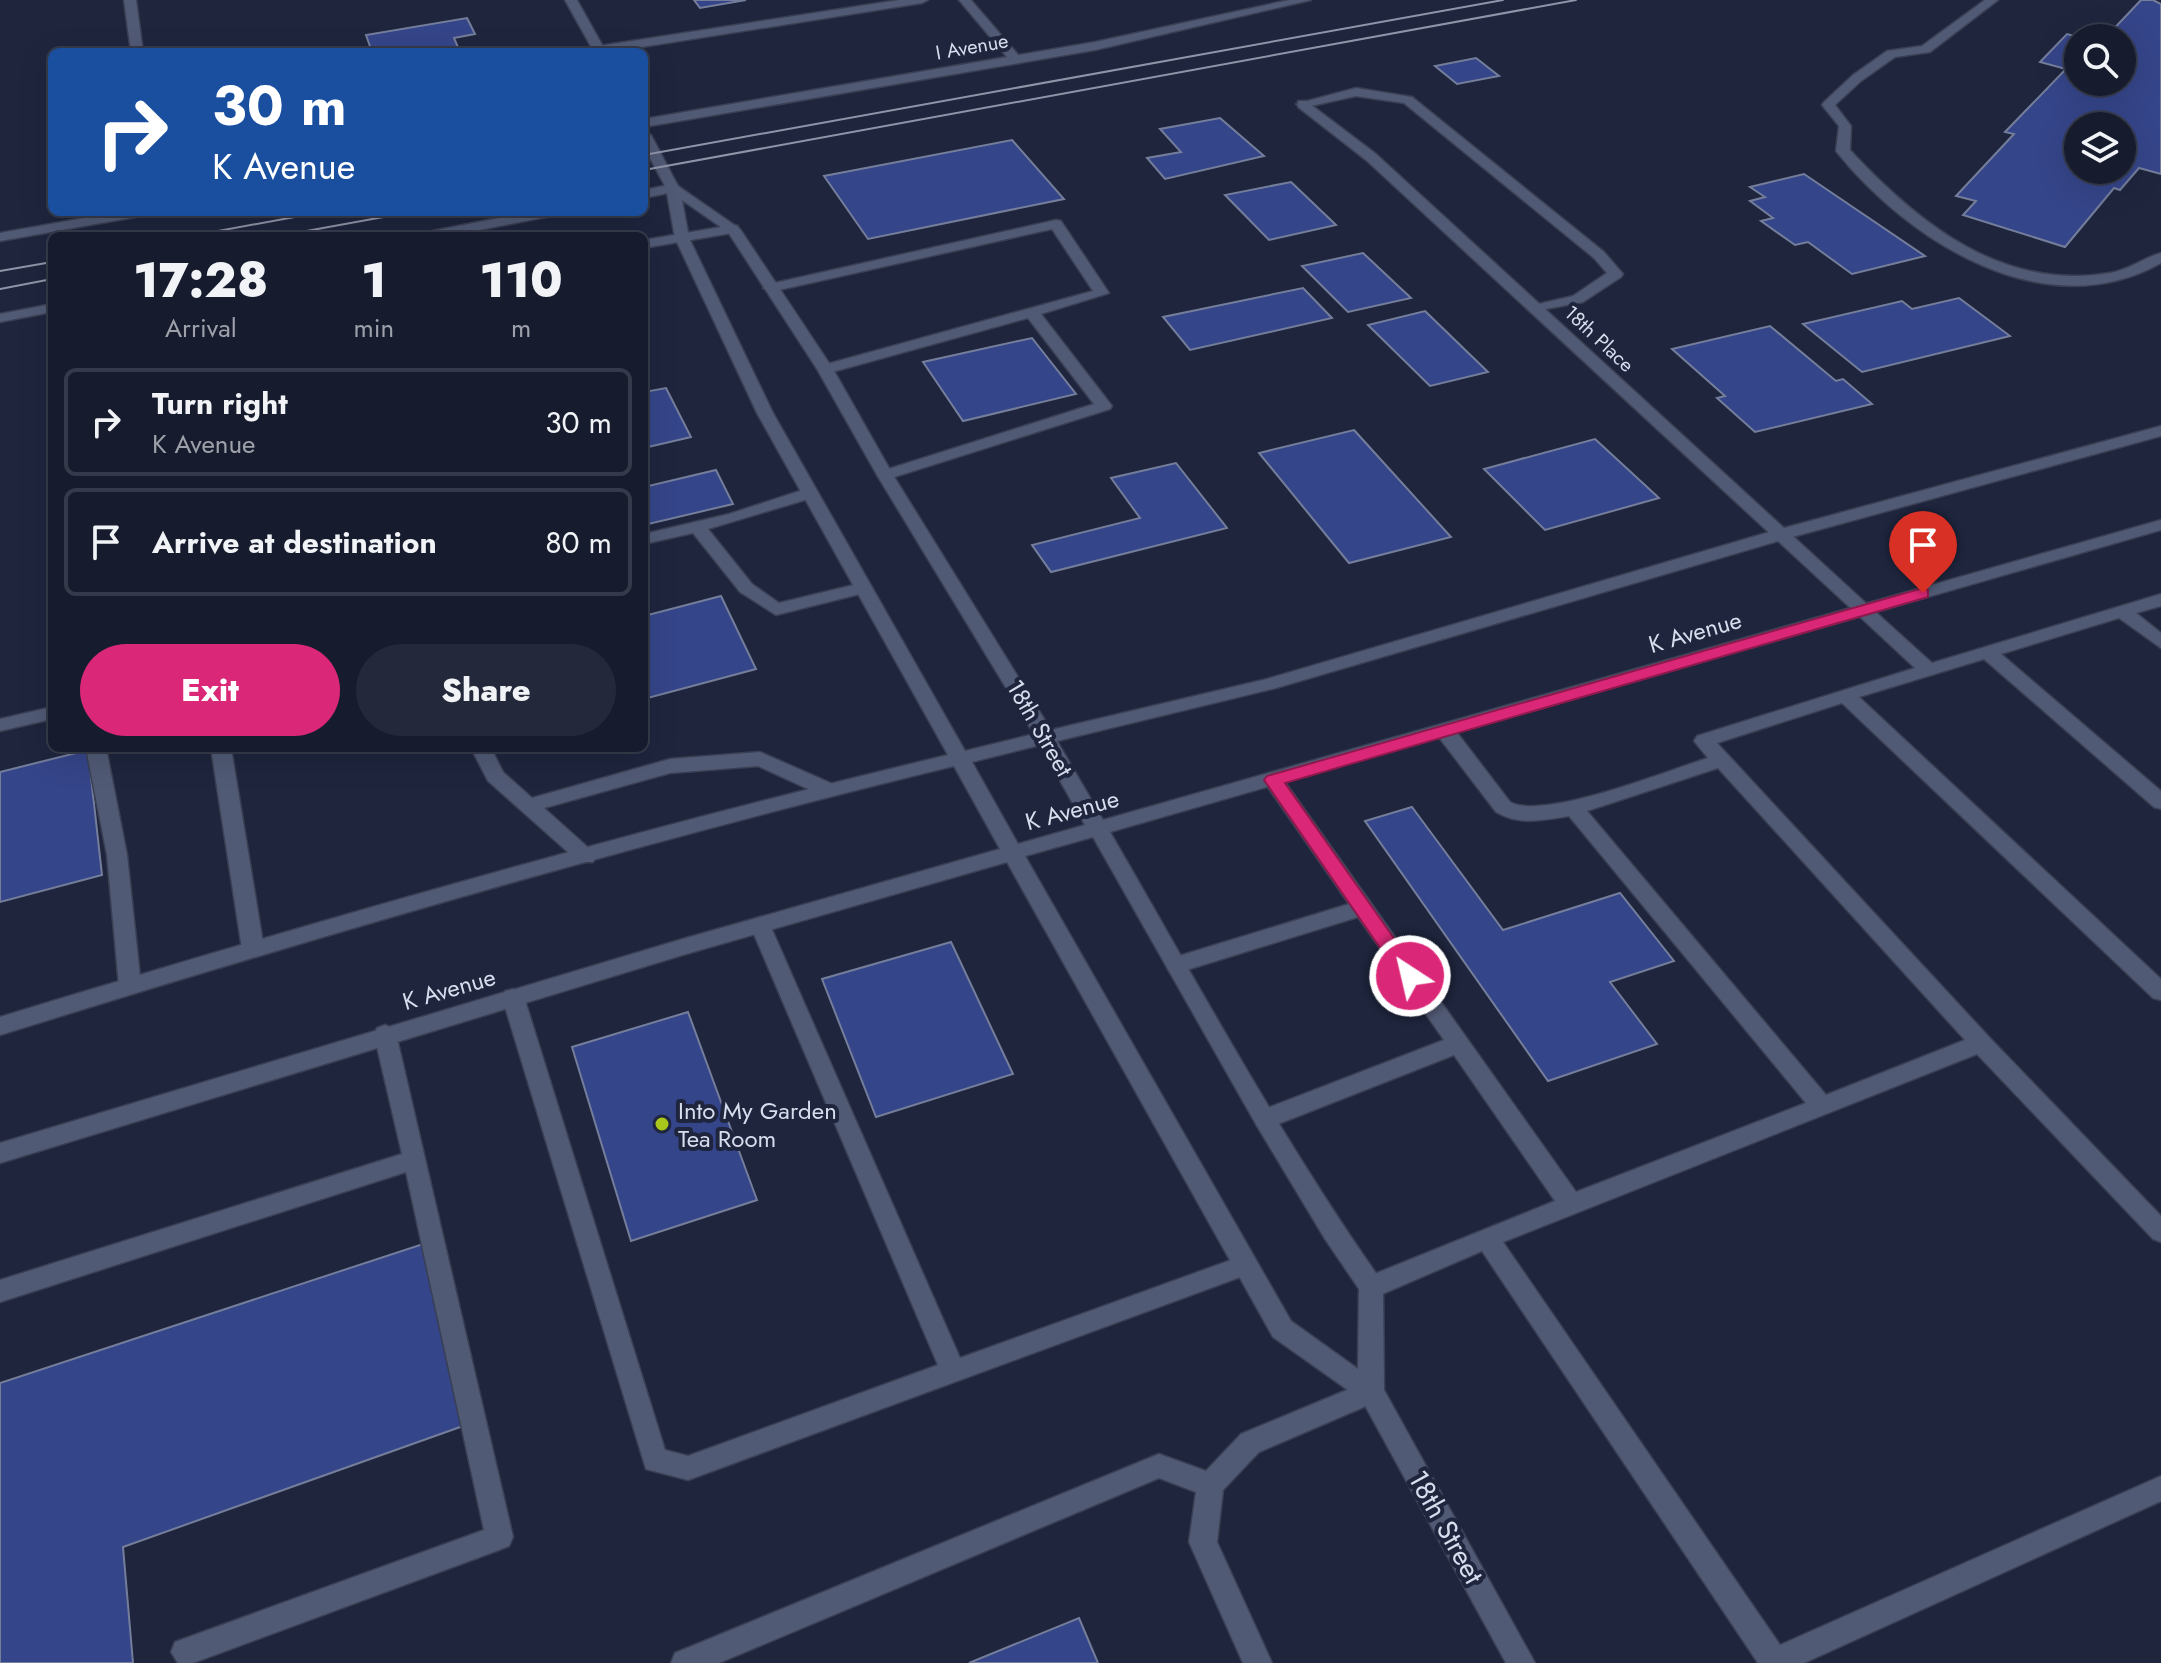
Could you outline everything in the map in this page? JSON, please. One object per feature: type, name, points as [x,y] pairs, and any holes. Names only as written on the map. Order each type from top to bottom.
[{"type":"street","points":[[130,0],[136,48]]},
{"type":"street","points":[[571,0],[598,48]]},
{"type":"street","points":[[619,48],[922,0]]},
{"type":"street","points":[[965,0],[1016,60]]},
{"type":"street","name":"I Avenue","points":[[648,122],[1095,46],[1305,0]]},
{"type":"street","points":[[1992,0],[1926,49],[1891,54],[1857,78],[1828,105],[1845,126],[1843,151],[1879,190],[1921,224],[1962,253],[2007,271],[2064,281],[2105,280],[2153,263],[2161,257]]},
{"type":"street","name":"18th Place","points":[[1535,309],[1578,299],[1616,274],[1599,255],[1408,100],[1356,92],[1302,104],[1371,157],[1535,309],[1779,535],[1928,669]]},
{"type":"street","name":"18th Street","points":[[648,142],[673,188],[682,238],[765,413],[1245,1265],[1282,1329],[1371,1392],[1521,1663]]},
{"type":"street","points":[[648,193],[673,188]]},
{"type":"street","name":"18th Street","points":[[673,188],[733,229],[825,369],[885,475],[1046,737],[1265,1119],[1333,1232],[1371,1287],[1371,1392]]},
{"type":"street","points":[[0,237],[118,216]]},
{"type":"street","points":[[448,232],[530,216]]},
{"type":"street","points":[[770,288],[1056,224],[1102,293],[825,369]]},
{"type":"street","points":[[648,243],[733,229]]},
{"type":"street","points":[[0,318],[48,309]]},
{"type":"street","points":[[885,475],[1104,406],[1031,312]]},
{"type":"street","points":[[0,1026],[253,949],[828,790],[1269,684],[1779,535],[2161,431]]},
{"type":"street","points":[[648,538],[809,493]]},
{"type":"street","name":"K Avenue","points":[[0,1153],[385,1034],[760,925],[2161,525]]},
{"type":"street","points":[[697,526],[746,588],[776,609],[862,588]]},
{"type":"street","points":[[2161,600],[1986,651],[1704,741],[1981,1043],[2161,1232]]},
{"type":"street","points":[[2121,611],[2161,642]]},
{"type":"street","points":[[1986,651],[2161,802]]},
{"type":"street","points":[[1845,695],[2161,992]]},
{"type":"street","points":[[0,725],[48,714]]},
{"type":"street","points":[[1445,731],[1503,807],[1515,814],[1530,815],[1574,808],[1722,760]]},
{"type":"street","points":[[97,752],[117,855],[130,986]]},
{"type":"street","points":[[222,752],[253,949]]},
{"type":"street","points":[[483,752],[495,776],[586,857]]},
{"type":"street","points":[[528,806],[670,766],[760,759],[828,790]]},
{"type":"street","points":[[1273,780],[1571,1204]]},
{"type":"street","points":[[1574,808],[1822,1106]]},
{"type":"street","points":[[1177,965],[1362,908]]},
{"type":"street","points":[[760,925],[953,1371]]},
{"type":"street","points":[[513,997],[655,1460],[688,1468],[1245,1265]]},
{"type":"street","points":[[185,1652],[499,1537],[385,1034]]},
{"type":"street","points":[[1371,1287],[1571,1204],[1981,1043]]},
{"type":"street","points":[[1265,1119],[1458,1044]]},
{"type":"street","points":[[0,1291],[415,1160]]},
{"type":"street","points":[[1487,1238],[1774,1663],[2161,1488]]},
{"type":"street","points":[[1258,1663],[1203,1542],[1210,1485],[1250,1443],[1371,1392]]},
{"type":"street","points":[[685,1663],[1159,1466],[1210,1485]]},
{"type":"building","points":[[694,0],[746,0],[700,8]]},
{"type":"building","points":[[2141,0],[2161,4],[2161,174],[2139,168],[2136,171],[2136,112],[2064,112],[2064,184],[2125,184],[2120,190],[2114,188],[2065,247],[1963,215],[1976,201],[1956,196],[2014,134],[2005,132],[2064,71],[2064,96],[2136,96],[2136,24],[2118,24]]},
{"type":"building","points":[[467,18],[475,34],[454,38],[458,48],[371,48],[366,35]]},
{"type":"building","points":[[2064,37],[2064,68],[2040,62]]},
{"type":"building","points":[[1476,58],[1499,76],[1457,84],[1435,66]]},
{"type":"building","points":[[1220,118],[1264,156],[1165,179],[1147,158],[1181,152],[1160,129]]},
{"type":"building","points":[[1012,140],[1064,199],[868,239],[824,176]]},
{"type":"building","points":[[1804,174],[1925,256],[1852,274],[1808,242],[1795,245],[1761,221],[1773,218],[1750,201],[1765,197],[1750,187]]},
{"type":"building","points":[[1291,182],[1336,225],[1269,240],[1225,195]]},
{"type":"building","points":[[1363,253],[1411,298],[1348,312],[1302,266]]},
{"type":"building","points":[[1303,288],[1332,318],[1190,350],[1163,317]]},
{"type":"building","points":[[1959,298],[2010,336],[1862,372],[1803,324],[1902,301],[1912,309]]},
{"type":"building","points":[[1425,311],[1488,372],[1430,386],[1368,325]]},
{"type":"building","points":[[1770,326],[1836,381],[1843,379],[1872,404],[1755,432],[1717,398],[1725,396],[1672,349]]},
{"type":"building","points":[[1032,338],[1076,394],[963,421],[923,362]]},
{"type":"building","points":[[666,388],[691,437],[648,447],[648,391]]},
{"type":"building","points":[[1354,430],[1451,537],[1349,563],[1259,453]]},
{"type":"building","points":[[1595,439],[1659,498],[1545,530],[1484,469]]},
{"type":"building","points":[[1176,463],[1227,528],[1051,572],[1032,545],[1140,518],[1111,478]]},
{"type":"building","points":[[716,470],[733,504],[648,524],[648,486]]},
{"type":"building","points":[[721,596],[756,669],[648,698],[648,615]]},
{"type":"building","points":[[88,752],[102,875],[0,902],[0,772]]},
{"type":"building","points":[[1412,807],[1503,930],[1620,893],[1674,961],[1610,982],[1657,1044],[1548,1081],[1365,821]]},
{"type":"building","points":[[951,942],[1013,1074],[876,1117],[822,979]]},
{"type":"building","name":"Into My Garden Tea Room","points":[[688,1012],[757,1200],[631,1241],[572,1047]]},
{"type":"building","points":[[423,1244],[463,1426],[123,1547],[133,1663],[0,1663],[0,1383]]},
{"type":"building","points":[[1079,1618],[1098,1663],[969,1663]]},
{"type":"tram line","points":[[648,154],[1503,0]]},
{"type":"tram line","points":[[648,169],[1576,0]]},
{"type":"tram line","points":[[213,232],[300,216]]},
{"type":"tram line","points":[[301,232],[389,216]]},
{"type":"tram line","points":[[0,271],[48,263]]},
{"type":"tram line","points":[[0,289],[48,280]]},
{"type":"place","name":"Into My Garden Tea Room","points":[[662,1124]]},
{"type":"route","points":[[1410,976],[1273,780],[1923,593]]}]
